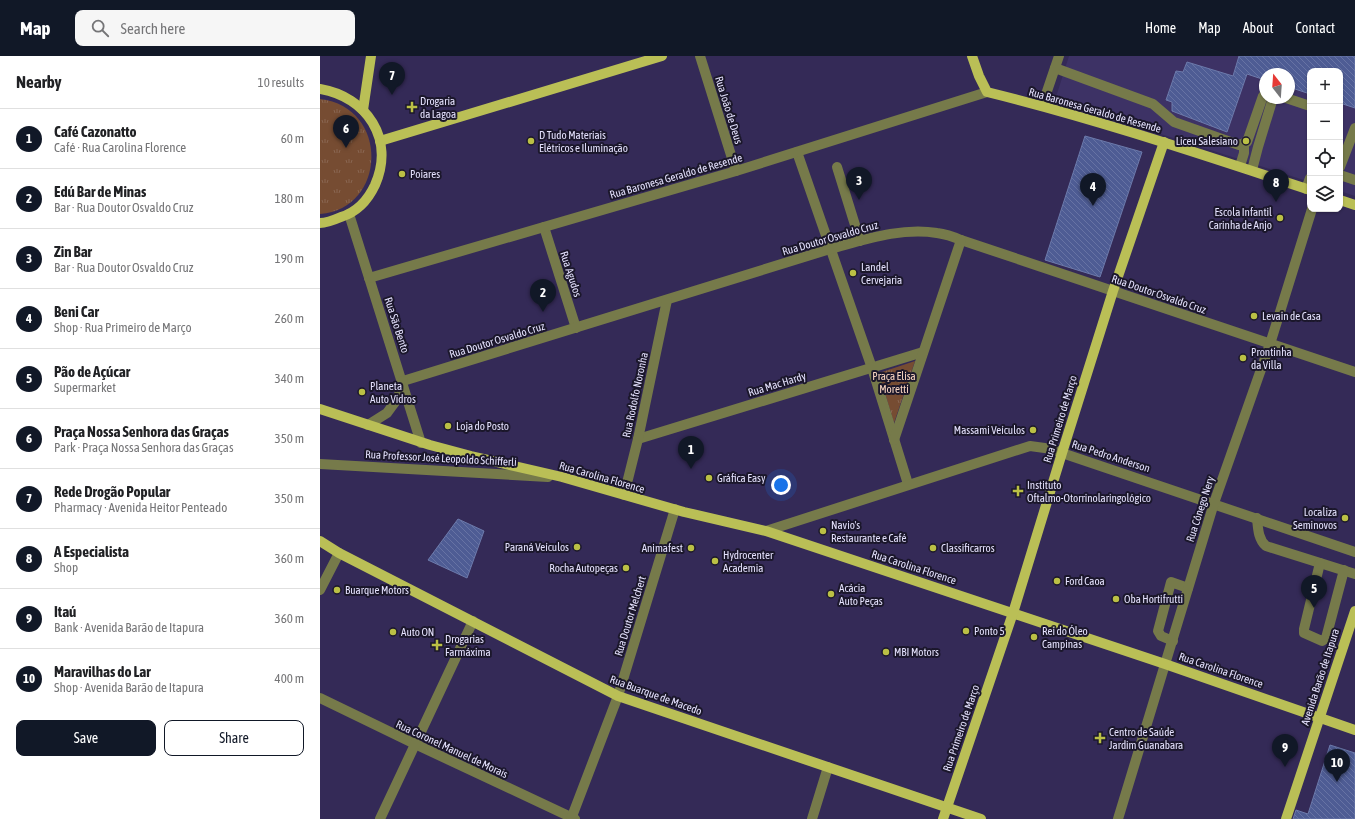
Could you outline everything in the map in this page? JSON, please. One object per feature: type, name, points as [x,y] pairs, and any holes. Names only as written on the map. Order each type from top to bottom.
[{"type":"main road","points":[[363,110],[371,56]]},
{"type":"main road","points":[[380,141],[662,56]]},
{"type":"main road","points":[[972,56],[979,76],[987,92]]},
{"type":"main road","points":[[320,89],[347,97],[363,110],[373,123],[382,148],[381,168],[371,193],[361,205],[349,214],[325,223],[320,223]]},
{"type":"main road","name":"Rua Baronesa Geraldo de Resende","points":[[987,92],[1042,106],[1164,142],[1307,189]]},
{"type":"main road","name":"Rua Primeiro de Março","points":[[943,819],[1013,613],[1113,291],[1164,142]]},
{"type":"main road","points":[[1343,201],[1355,205]]},
{"type":"main road","name":"Rua Carolina Florence","points":[[320,409],[368,426],[471,456],[562,477],[675,509],[766,531],[1165,664],[1355,730]]},
{"type":"main road","name":"Rua Buarque de Macedo","points":[[320,540],[339,553],[618,696],[981,819]]},
{"type":"main road","name":"Avenida Barão de Itapura","points":[[1286,819],[1355,611]]},
{"type":"street","name":"Rua João de Deus","points":[[700,56],[736,171]]},
{"type":"street","points":[[1042,106],[1059,56]]},
{"type":"street","points":[[1055,68],[1153,104],[1174,122],[1239,145],[1244,144]]},
{"type":"street","name":"Rua Baronesa Geraldo de Resende","points":[[369,278],[736,171],[987,92]]},
{"type":"street","points":[[1295,101],[1307,105]]},
{"type":"street","points":[[1240,166],[1244,153],[1244,144],[1259,104]]},
{"type":"street","points":[[1252,170],[1259,141],[1271,104]]},
{"type":"street","points":[[1343,159],[1355,128]]},
{"type":"street","points":[[797,152],[872,368],[908,484]]},
{"type":"street","points":[[837,167],[860,241]]},
{"type":"street","points":[[1343,176],[1355,180]]},
{"type":"street","name":"Rua Cônego Nery","points":[[1118,819],[1214,503],[1270,344],[1311,212]]},
{"type":"street","name":"Rua São Bento","points":[[349,214],[403,381],[421,442]]},
{"type":"street","name":"Rua Agudos","points":[[544,227],[576,328]]},
{"type":"street","name":"Rua Doutor Osvaldo Cruz","points":[[403,381],[830,249],[879,236],[915,232],[938,233],[961,240],[1355,372]]},
{"type":"street","points":[[894,440],[961,240]]},
{"type":"street","name":"Rua Rodolfo Noronha","points":[[624,495],[638,439],[667,300]]},
{"type":"street","name":"Rua Mac Hardy","points":[[638,439],[923,352]]},
{"type":"street","points":[[368,426],[387,413],[398,398],[403,381]]},
{"type":"street","name":"Rua Pedro Anderson","points":[[766,531],[908,484],[1030,446],[1062,452],[1355,552]]},
{"type":"street","name":"Rua Professor José Leopoldo Schifferli","points":[[320,464],[562,477]]},
{"type":"street","name":"Rua Doutor Melchert","points":[[573,819],[618,696],[675,509]]},
{"type":"street","points":[[1257,518],[1260,538],[1262,543],[1266,546],[1355,574]]},
{"type":"street","points":[[320,590],[339,553]]},
{"type":"street","points":[[1320,563],[1304,633],[1322,641],[1326,638],[1344,570]]},
{"type":"street","points":[[1173,641],[1161,636],[1158,631],[1171,582],[1188,588]]},
{"type":"street","points":[[380,819],[473,621]]},
{"type":"street","name":"Rua Coronel Manuel de Morais","points":[[320,698],[573,819]]},
{"type":"street","points":[[812,819],[828,767]]},
{"type":"shaded area","name":"Liceu Salesiano","points":[[1069,56],[1355,56],[1355,196],[1343,192],[1343,68],[1307,68],[1307,181],[1055,100]]},
{"type":"green space","points":[[320,99],[343,106],[359,120],[368,138],[371,158],[368,178],[358,195],[342,208],[320,214]]},
{"type":"green space","name":"Praça Elisa Moretti","points":[[915,361],[894,423],[879,373]]},
{"type":"building","points":[[1239,56],[1355,56],[1355,108],[1343,104],[1343,68],[1307,68],[1307,93],[1295,89],[1295,68],[1259,68],[1259,78],[1247,74],[1227,132],[1172,111],[1172,102],[1166,100],[1176,71],[1183,72],[1187,62],[1233,76]]},
{"type":"building","points":[[1085,136],[1142,152],[1100,277],[1045,260]]},
{"type":"building","points":[[458,519],[484,531],[467,578],[428,560]]},
{"type":"building","points":[[1330,745],[1355,753],[1355,819],[1293,819],[1296,810],[1308,814]]},
{"type":"place","name":"Rede Drogão Popular","points":[[392,95]]},
{"type":"place","name":"Drogaria da Lagoa","points":[[412,107]]},
{"type":"place","name":"D Tudo Materiais Elétricos e Iluminação","points":[[531,141]]},
{"type":"place","name":"Liceu Salesiano","points":[[1246,141]]},
{"type":"place","name":"Praça Nossa Senhora das Graças","points":[[346,148]]},
{"type":"place","name":"Poiares","points":[[402,174]]},
{"type":"place","name":"Zin Bar","points":[[859,200]]},
{"type":"place","name":"A Especialista","points":[[1276,202]]},
{"type":"place","name":"Beni Car","points":[[1093,206]]},
{"type":"place","name":"Escola Infantil Carinha de Anjo","points":[[1280,218]]},
{"type":"place","name":"Landel Cervejaria","points":[[853,273]]},
{"type":"place","name":"Edú Bar de Minas","points":[[543,312]]},
{"type":"place","name":"Levain de Casa","points":[[1254,316]]},
{"type":"place","name":"Prontinha da Villa","points":[[1243,358]]},
{"type":"place","name":"Planeta Auto Vidros","points":[[362,392]]},
{"type":"place","name":"Loja do Posto","points":[[448,426]]},
{"type":"place","name":"Massami Veículos","points":[[1033,430]]},
{"type":"place","name":"Café Cazonatto","points":[[691,469]]},
{"type":"place","name":"Gráfica Easy","points":[[709,478]]},
{"type":"place","name":"Instituto Oftalmo-Otorrinolaringológico","points":[[1018,491]]},
{"type":"place","name":"Localiza Seminovos","points":[[1345,518]]},
{"type":"place","name":"Navio's Restaurante e Café","points":[[823,531]]},
{"type":"place","name":"Paraná Veículos","points":[[577,547]]},
{"type":"place","name":"Animafest","points":[[691,548]]},
{"type":"place","name":"Classificarros","points":[[933,548]]},
{"type":"place","name":"Hydrocenter Academia","points":[[715,561]]},
{"type":"place","name":"Rocha Autopeças","points":[[626,568]]},
{"type":"place","name":"Ford Caoa","points":[[1057,581]]},
{"type":"place","name":"Buarque Motors","points":[[337,590]]},
{"type":"place","name":"Acácia Auto Peças","points":[[831,594]]},
{"type":"place","name":"Oba Hortifrutti","points":[[1116,599]]},
{"type":"place","name":"Pão de Açúcar","points":[[1314,608]]},
{"type":"place","name":"Ponto 5","points":[[966,631]]},
{"type":"place","name":"Auto ON","points":[[393,632]]},
{"type":"place","name":"Rei do Óleo Campinas","points":[[1034,637]]},
{"type":"place","name":"Drogarias Farmáxima","points":[[437,645]]},
{"type":"place","name":"MBI Motors","points":[[886,652]]},
{"type":"place","name":"Centro de Saúde Jardim Guanabara","points":[[1100,738]]},
{"type":"place","name":"Itaú","points":[[1285,767]]},
{"type":"place","name":"Maravilhas do Lar","points":[[1337,782]]}]
